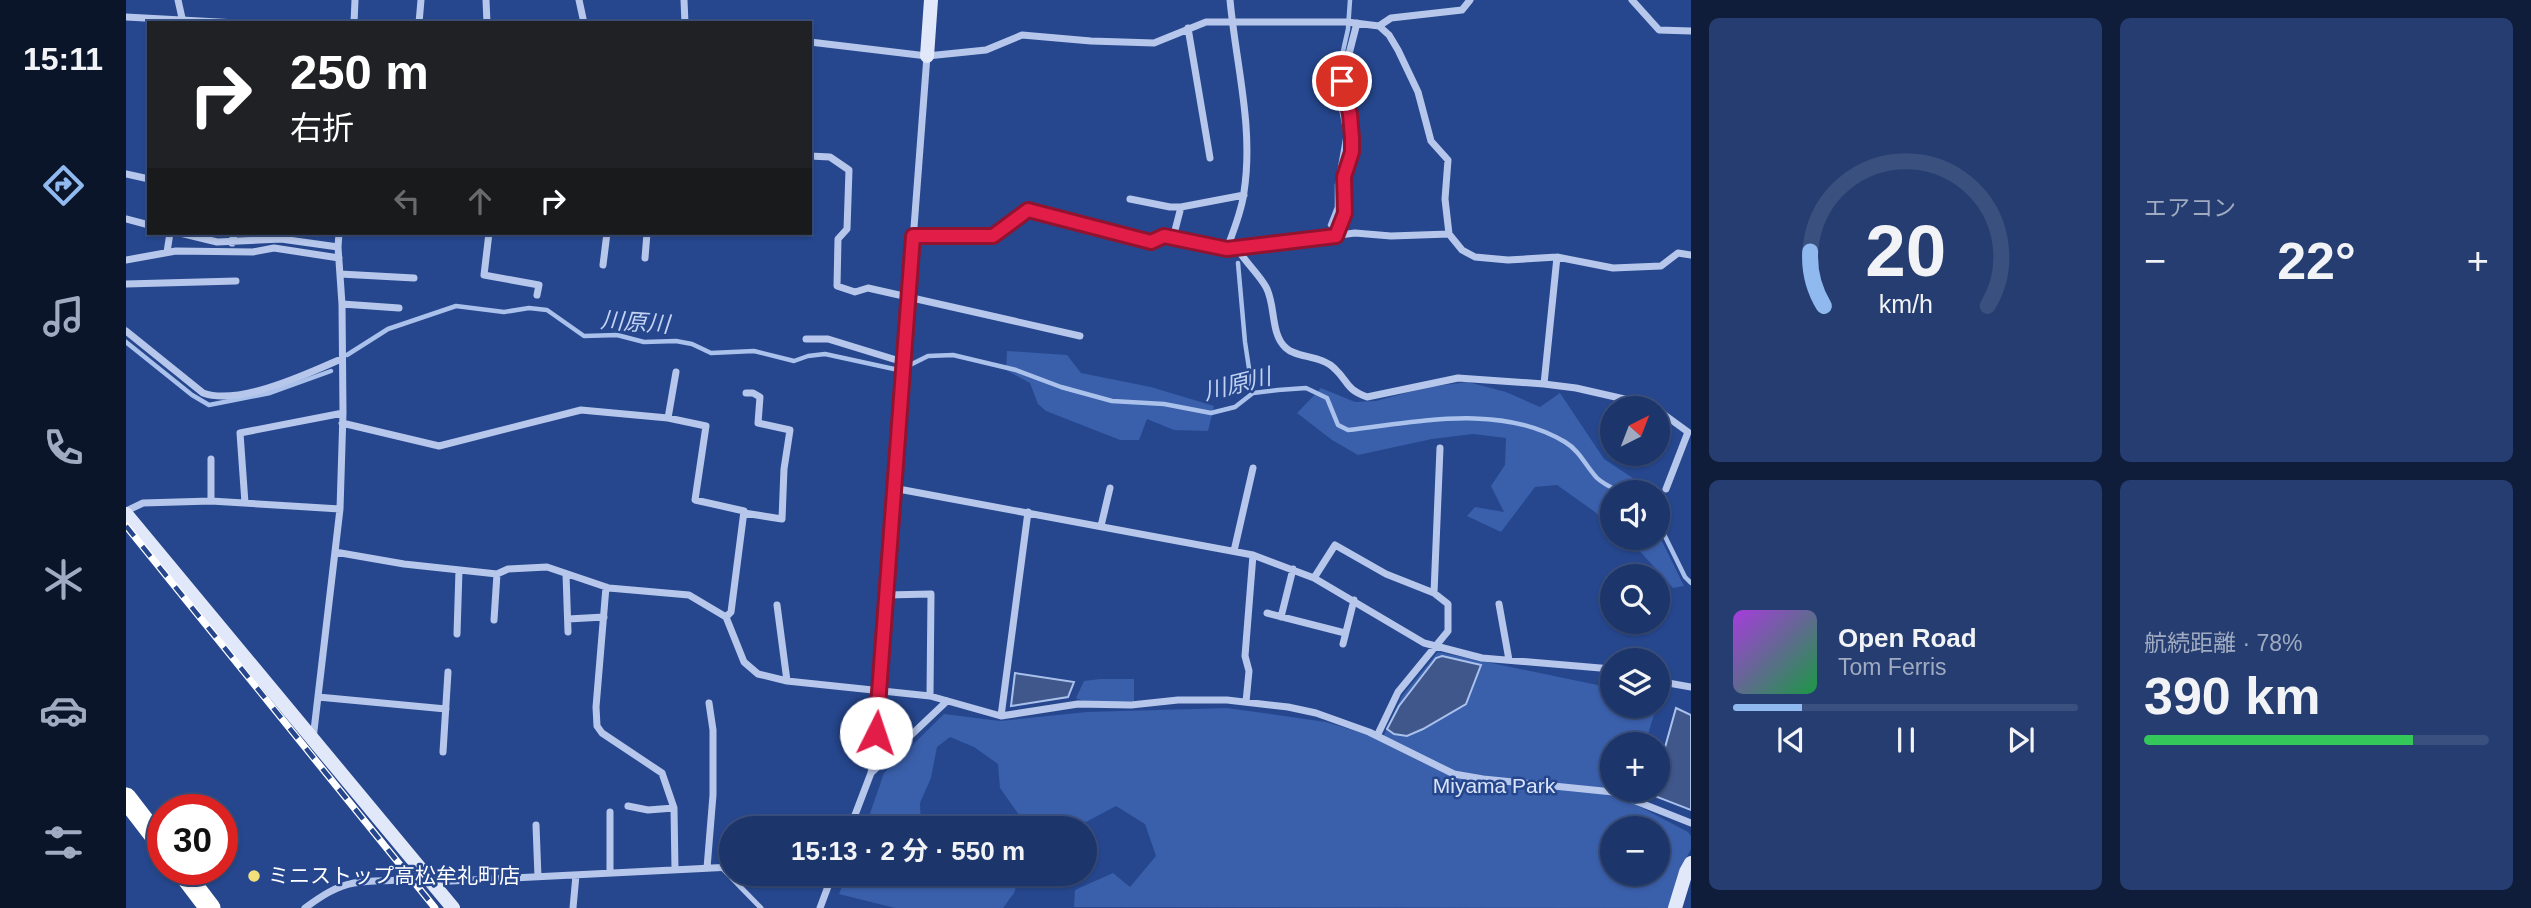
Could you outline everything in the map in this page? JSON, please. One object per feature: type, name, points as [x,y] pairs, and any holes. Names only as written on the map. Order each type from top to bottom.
[{"type":"highway","points":[[126,798],[147,825]]},
{"type":"highway","points":[[192,885],[210,908]]},
{"type":"street","points":[[178,0],[182,19]]},
{"type":"street","points":[[354,21],[355,0]]},
{"type":"street","points":[[419,21],[421,0]]},
{"type":"street","points":[[486,0],[487,21]]},
{"type":"street","points":[[579,0],[584,21]]},
{"type":"street","points":[[684,0],[685,21]]},
{"type":"street","points":[[855,816],[871,773],[874,755],[931,0]]},
{"type":"street","points":[[1227,249],[1244,195],[1247,124],[1230,0]]},
{"type":"street","points":[[1379,26],[1391,18],[1462,10],[1470,0]]},
{"type":"street","points":[[1632,0],[1659,30],[1691,31]]},
{"type":"street","points":[[126,27],[126,17],[210,21]]},
{"type":"street","points":[[812,42],[927,56],[986,50],[1023,35],[1154,43],[1206,22],[1352,22],[1379,26],[1389,35],[1398,50],[1418,92],[1431,141],[1448,160],[1445,199],[1449,234],[1462,250],[1475,257],[1508,260],[1557,257],[1613,268],[1661,267],[1678,253],[1691,255]]},
{"type":"street","points":[[1336,236],[1345,213],[1344,177],[1352,152],[1350,114],[1342,81],[1352,22]]},
{"type":"street","points":[[1188,28],[1210,158]]},
{"type":"street","points":[[812,156],[830,157],[849,170],[847,229],[838,239],[837,286],[855,292],[868,288],[1080,336]]},
{"type":"street","points":[[126,174],[147,179]]},
{"type":"street","points":[[1130,199],[1181,207],[1244,195]]},
{"type":"street","points":[[1173,238],[1181,207]]},
{"type":"street","points":[[913,236],[993,236],[1028,210],[1151,242],[1164,236],[1227,249],[1355,233],[1391,236],[1449,234]]},
{"type":"street","points":[[126,219],[147,224]]},
{"type":"street","points":[[167,252],[170,235]]},
{"type":"street","points":[[187,235],[217,243],[281,239],[338,247]]},
{"type":"street","points":[[232,243],[234,235]]},
{"type":"street","points":[[313,739],[340,509],[343,413],[339,235]]},
{"type":"street","points":[[489,235],[484,275],[538,285],[537,295]]},
{"type":"street","points":[[603,265],[607,235]]},
{"type":"street","points":[[645,258],[648,235]]},
{"type":"street","points":[[126,260],[167,252],[253,252],[274,248],[339,258]]},
{"type":"street","points":[[1237,248],[1246,264],[1267,289],[1280,341],[1288,351],[1323,360],[1355,392],[1367,397],[1458,378],[1576,388],[1656,406],[1688,432],[1669,480]]},
{"type":"street","points":[[594,250],[604,251]]},
{"type":"street","points":[[1544,384],[1557,257]]},
{"type":"street","points":[[341,274],[414,278]]},
{"type":"street","points":[[126,284],[236,281]]},
{"type":"street","points":[[342,304],[399,308]]},
{"type":"street","points":[[126,331],[202,393],[214,397],[272,387],[341,359]]},
{"type":"street","points":[[806,339],[828,339],[903,362]]},
{"type":"street","points":[[668,418],[676,372]]},
{"type":"street","points":[[342,423],[439,446],[581,410],[668,418],[706,426],[695,500],[744,513],[782,519],[784,469],[790,430],[758,423],[760,397],[746,393]]},
{"type":"street","points":[[245,503],[240,433],[343,413]]},
{"type":"street","points":[[1434,593],[1440,448]]},
{"type":"street","points":[[211,459],[211,501]]},
{"type":"street","points":[[1234,551],[1253,468]]},
{"type":"street","points":[[893,488],[1253,555],[1314,578],[1424,643],[1482,658],[1600,668]]},
{"type":"street","points":[[1101,526],[1110,488]]},
{"type":"street","points":[[340,509],[211,501],[143,503],[126,512],[453,908]]},
{"type":"street","points":[[1001,716],[1028,512]]},
{"type":"street","points":[[726,617],[731,612],[744,513]]},
{"type":"street","points":[[1314,578],[1335,545],[1385,574],[1434,593],[1448,604],[1448,631],[1398,692],[1377,736]]},
{"type":"street","points":[[335,552],[404,564],[497,574],[508,569],[547,568],[607,587],[689,595],[726,617],[744,662],[758,674],[787,681],[930,696],[1001,716],[1079,704],[1119,706],[1178,700],[1246,702],[1316,713],[1377,736],[1454,774],[1613,792],[1691,823]]},
{"type":"street","points":[[1246,702],[1249,671],[1245,656],[1253,555]]},
{"type":"street","points":[[1281,617],[1293,569]]},
{"type":"street","points":[[457,634],[459,570]]},
{"type":"street","points":[[566,573],[568,632]]},
{"type":"street","points":[[494,620],[497,574]]},
{"type":"street","points":[[607,587],[596,707],[597,726],[602,733],[662,774],[674,808],[675,870]]},
{"type":"street","points":[[886,594],[931,594],[930,696]]},
{"type":"street","points":[[1343,644],[1354,600]]},
{"type":"street","points":[[1499,604],[1509,660]]},
{"type":"street","points":[[777,605],[787,681]]},
{"type":"street","points":[[1267,613],[1345,633]]},
{"type":"street","points":[[568,619],[604,617]]},
{"type":"street","points":[[443,751],[447,672]]},
{"type":"street","points":[[1670,683],[1691,687]]},
{"type":"street","points":[[318,697],[446,709]]},
{"type":"street","points":[[871,773],[947,701]]},
{"type":"street","points":[[707,869],[713,794],[713,730],[709,704]]},
{"type":"street","points":[[628,806],[648,810],[674,808]]},
{"type":"street","points":[[610,812],[610,873]]},
{"type":"street","points":[[537,825],[538,877]]},
{"type":"street","points":[[1675,908],[1691,863]]},
{"type":"street","points":[[305,908],[332,890],[345,885],[428,879],[719,868]]},
{"type":"street","points":[[573,908],[576,875]]},
{"type":"street","points":[[820,908],[828,886]]},
{"type":"lane","points":[[740,886],[761,908]]},
{"type":"green space","points":[[1007,351],[1067,355],[1081,373],[1151,387],[1214,406],[1208,431],[1174,430],[1147,419],[1139,440],[1120,440],[1046,411],[1038,404],[1030,383],[1006,370]]},
{"type":"green space","points":[[1468,382],[1506,392],[1540,407],[1560,393],[1600,453],[1600,466],[1615,466],[1636,480],[1600,480],[1600,517],[1557,485],[1535,487],[1501,532],[1467,516],[1475,507],[1504,512],[1491,486],[1505,465],[1506,438],[1473,434],[1432,439],[1358,455],[1332,440],[1297,413],[1321,388],[1355,402],[1376,401],[1428,387]]},
{"type":"green space","points":[[1639,550],[1666,550],[1684,586],[1673,588],[1670,585],[1670,564],[1651,564]]},
{"type":"green space","name":"Miyama Park","points":[[1438,652],[1600,686],[1600,718],[1653,718],[1649,732],[1600,732],[1600,802],[1633,802],[1658,816],[1600,816],[1600,886],[1670,886],[1670,823],[1688,832],[1691,836],[1691,849],[1678,874],[1669,908],[1074,907],[1075,890],[1084,886],[1097,886],[1097,880],[1113,873],[1130,887],[1156,856],[1145,824],[1116,806],[1097,816],[1019,815],[1000,788],[998,764],[974,747],[950,737],[937,747],[931,778],[920,803],[921,816],[869,816],[884,773],[944,714],[1000,721],[1087,712],[1227,708],[1326,722],[1382,739],[1402,696]]},
{"type":"green space","points":[[1134,679],[1134,701],[1097,703],[1076,698],[1084,681]]},
{"type":"green space","points":[[842,886],[1016,886],[1003,908],[895,908],[839,894]]},
{"type":"shaded area","points":[[1442,656],[1481,665],[1466,704],[1407,736],[1394,734],[1387,729],[1399,706],[1436,658]]},
{"type":"shaded area","points":[[1015,673],[1074,682],[1068,697],[1011,706]]},
{"type":"shaded area","points":[[1676,708],[1691,715],[1691,810],[1670,802],[1669,732]]},
{"type":"waterway","points":[[1330,225],[1337,207],[1337,185],[1346,134],[1336,82],[1348,29],[1350,0]]},
{"type":"waterway","points":[[1238,263],[1249,384]]},
{"type":"waterway","name":"川原川","points":[[347,355],[388,329],[456,306],[504,312],[529,308],[547,310],[584,336],[617,335],[644,342],[676,341],[692,344],[711,353],[754,351],[794,361],[825,354],[894,369]]},
{"type":"waterway","name":"川原川","points":[[126,342],[192,395],[209,405],[270,393],[331,371]]},
{"type":"waterway","name":"川原川","points":[[910,365],[928,356],[953,355],[1016,370],[1061,387],[1112,401],[1164,404],[1211,413],[1235,407],[1253,393],[1306,388],[1327,398],[1338,425],[1348,430],[1458,418],[1514,423],[1540,430],[1570,446],[1600,481]]},
{"type":"waterway","name":"川原川","points":[[1670,546],[1685,577],[1691,583]]},
{"type":"railway","points":[[126,526],[435,908]]},
{"type":"place","name":"ミニストップ高松牟礼町店","points":[[254,876]]},
{"type":"route","points":[[876,733],[913,236],[993,236],[1028,210],[1151,242],[1164,236],[1227,249],[1336,236],[1345,213],[1344,177],[1352,152],[1350,114],[1342,81]]}]
